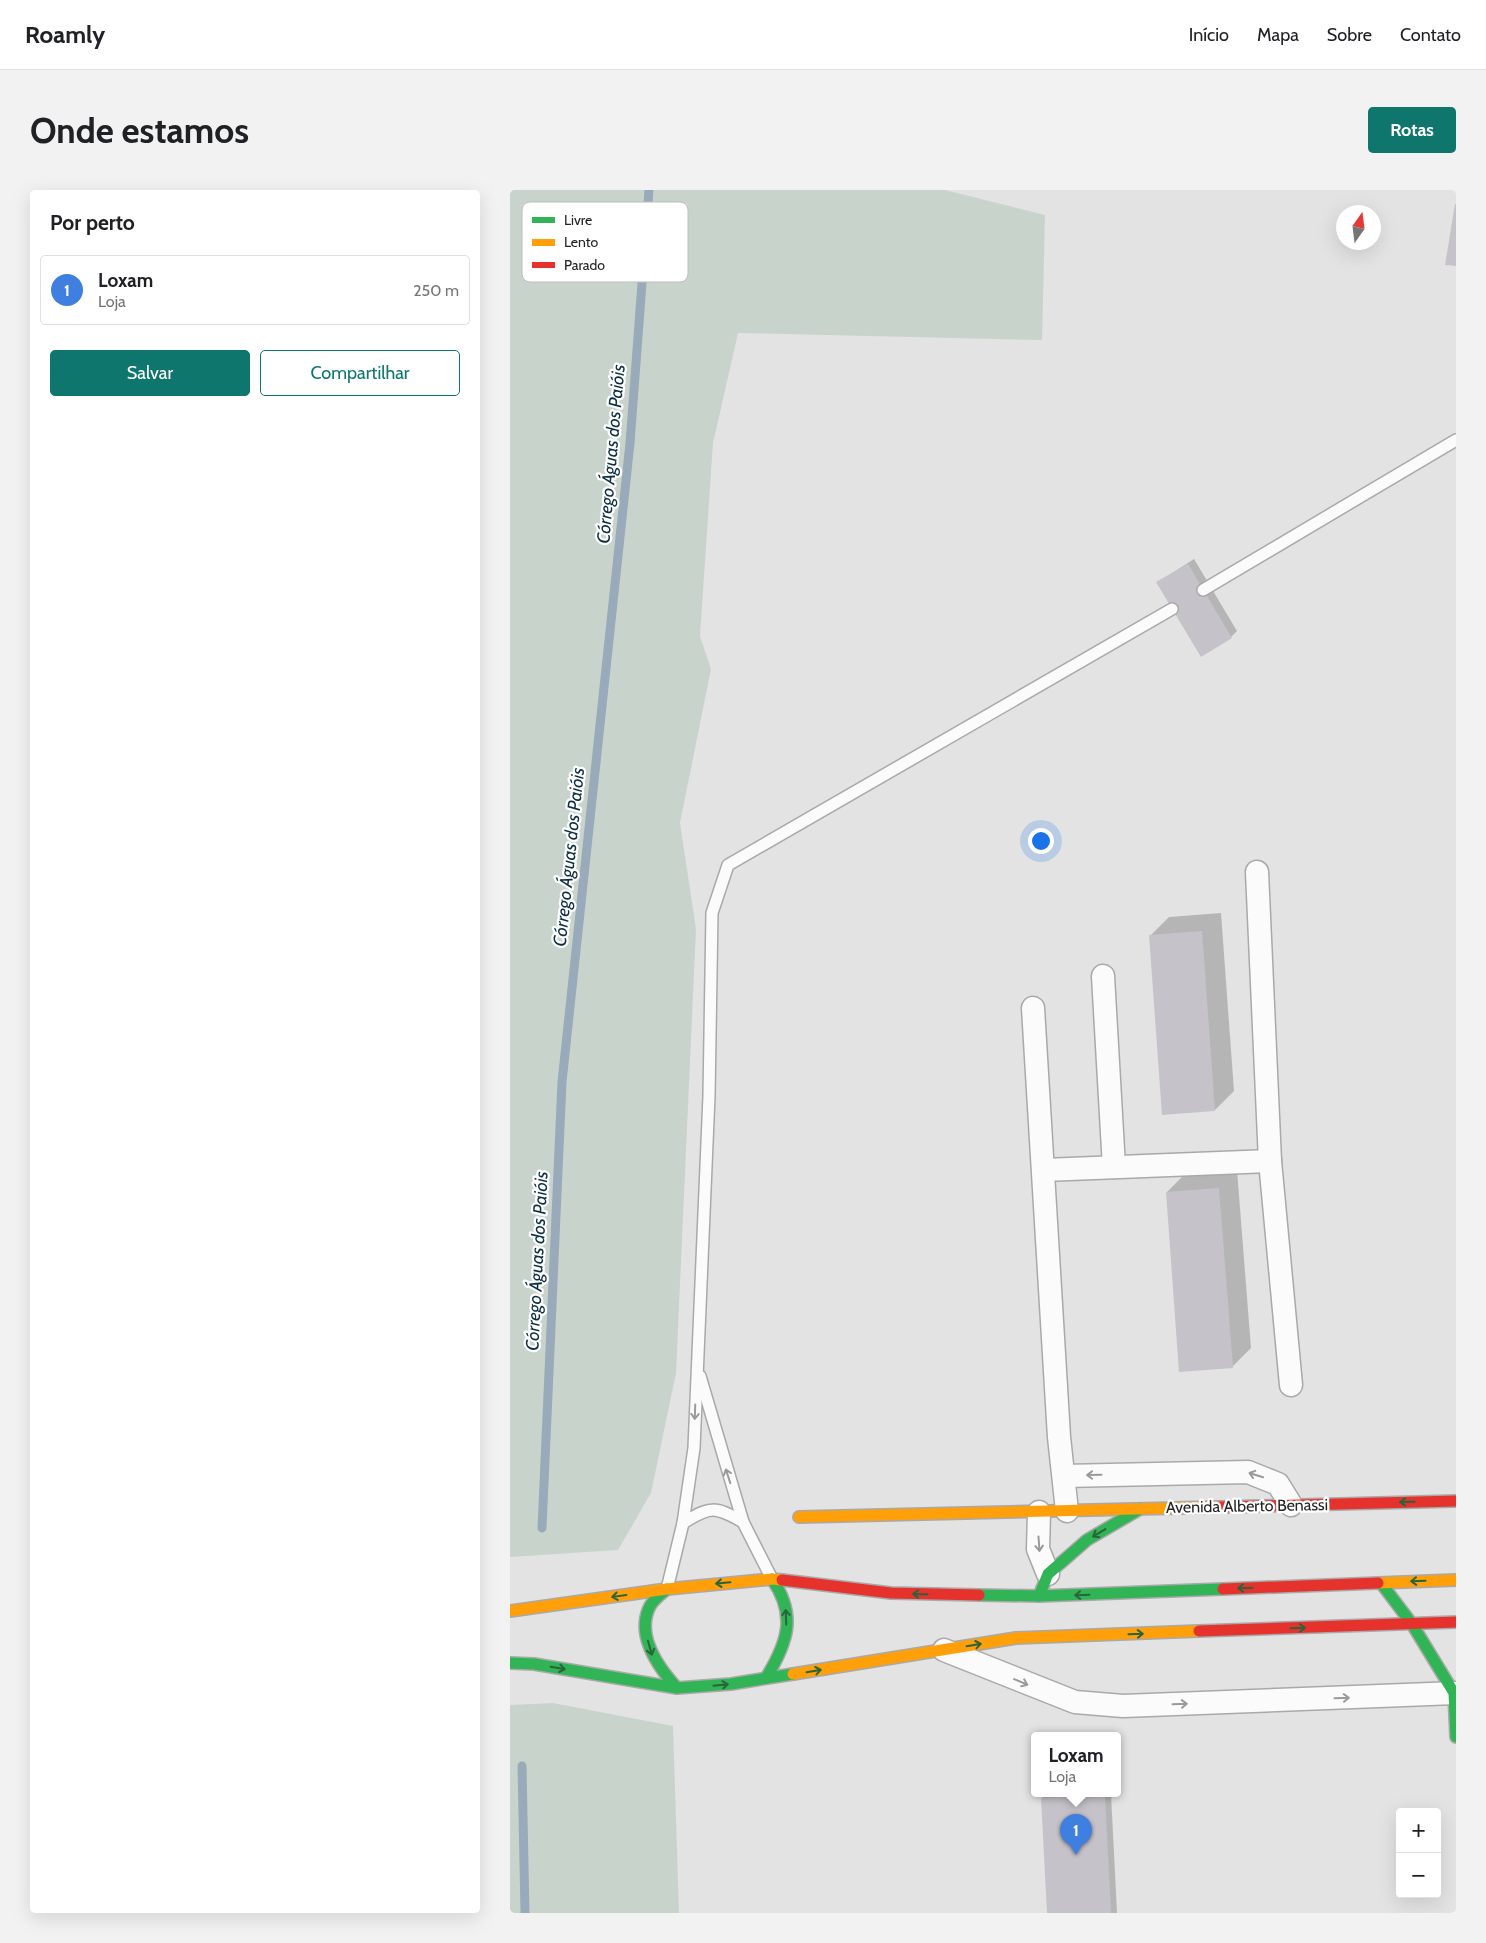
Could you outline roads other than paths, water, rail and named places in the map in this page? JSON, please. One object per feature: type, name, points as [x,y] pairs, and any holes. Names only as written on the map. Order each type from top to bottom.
[{"type":"main road","name":"Avenida Alberto Benassi","points":[[799,1517],[1456,1501]]},
{"type":"main road","points":[[1039,1596],[1048,1574],[1087,1540],[1141,1508]]},
{"type":"main road","points":[[766,1678],[776,1664],[786,1630],[783,1595],[772,1579]]},
{"type":"main road","points":[[510,1611],[667,1589],[772,1579],[891,1593],[1039,1596],[1456,1580]]},
{"type":"main road","points":[[1381,1583],[1412,1624],[1455,1693],[1456,1737]]},
{"type":"main road","points":[[667,1589],[650,1606],[647,1623],[648,1642],[654,1659],[664,1675],[677,1688]]},
{"type":"main road","points":[[510,1663],[534,1664],[677,1688],[766,1678],[1016,1638],[1456,1622]]},
{"type":"street","points":[[1257,872],[1270,1162],[1290,1385]]},
{"type":"street","points":[[1103,976],[1114,1167]]},
{"type":"street","points":[[1033,1008],[1059,1437],[1067,1511]]},
{"type":"street","points":[[1044,1170],[1270,1162]]},
{"type":"street","points":[[1064,1476],[1248,1472],[1278,1484],[1291,1505]]},
{"type":"street","points":[[1039,1512],[1038,1549],[1048,1574]]},
{"type":"street","points":[[944,1650],[1075,1702],[1123,1706],[1455,1693]]},
{"type":"lane","points":[[1203,590],[1456,440]]},
{"type":"lane","points":[[667,1589],[682,1523],[694,1448],[696,1364],[709,1096],[712,914],[728,865],[1172,609]]},
{"type":"lane","points":[[696,1364],[743,1522],[772,1579]]},
{"type":"lane","points":[[682,1523],[696,1514],[713,1508],[728,1513],[743,1522]]},
{"type":"waterway","name":"Córrego Águas dos Paióis","points":[[648,202],[649,190]]},
{"type":"waterway","name":"Córrego Águas dos Paióis","points":[[542,1528],[562,1082],[630,443],[642,282]]},
{"type":"waterway","name":"Córrego Águas dos Paióis","points":[[522,1766],[525,1913]]},
{"type":"place","name":"Loxam","points":[[1076,1855]]}]
